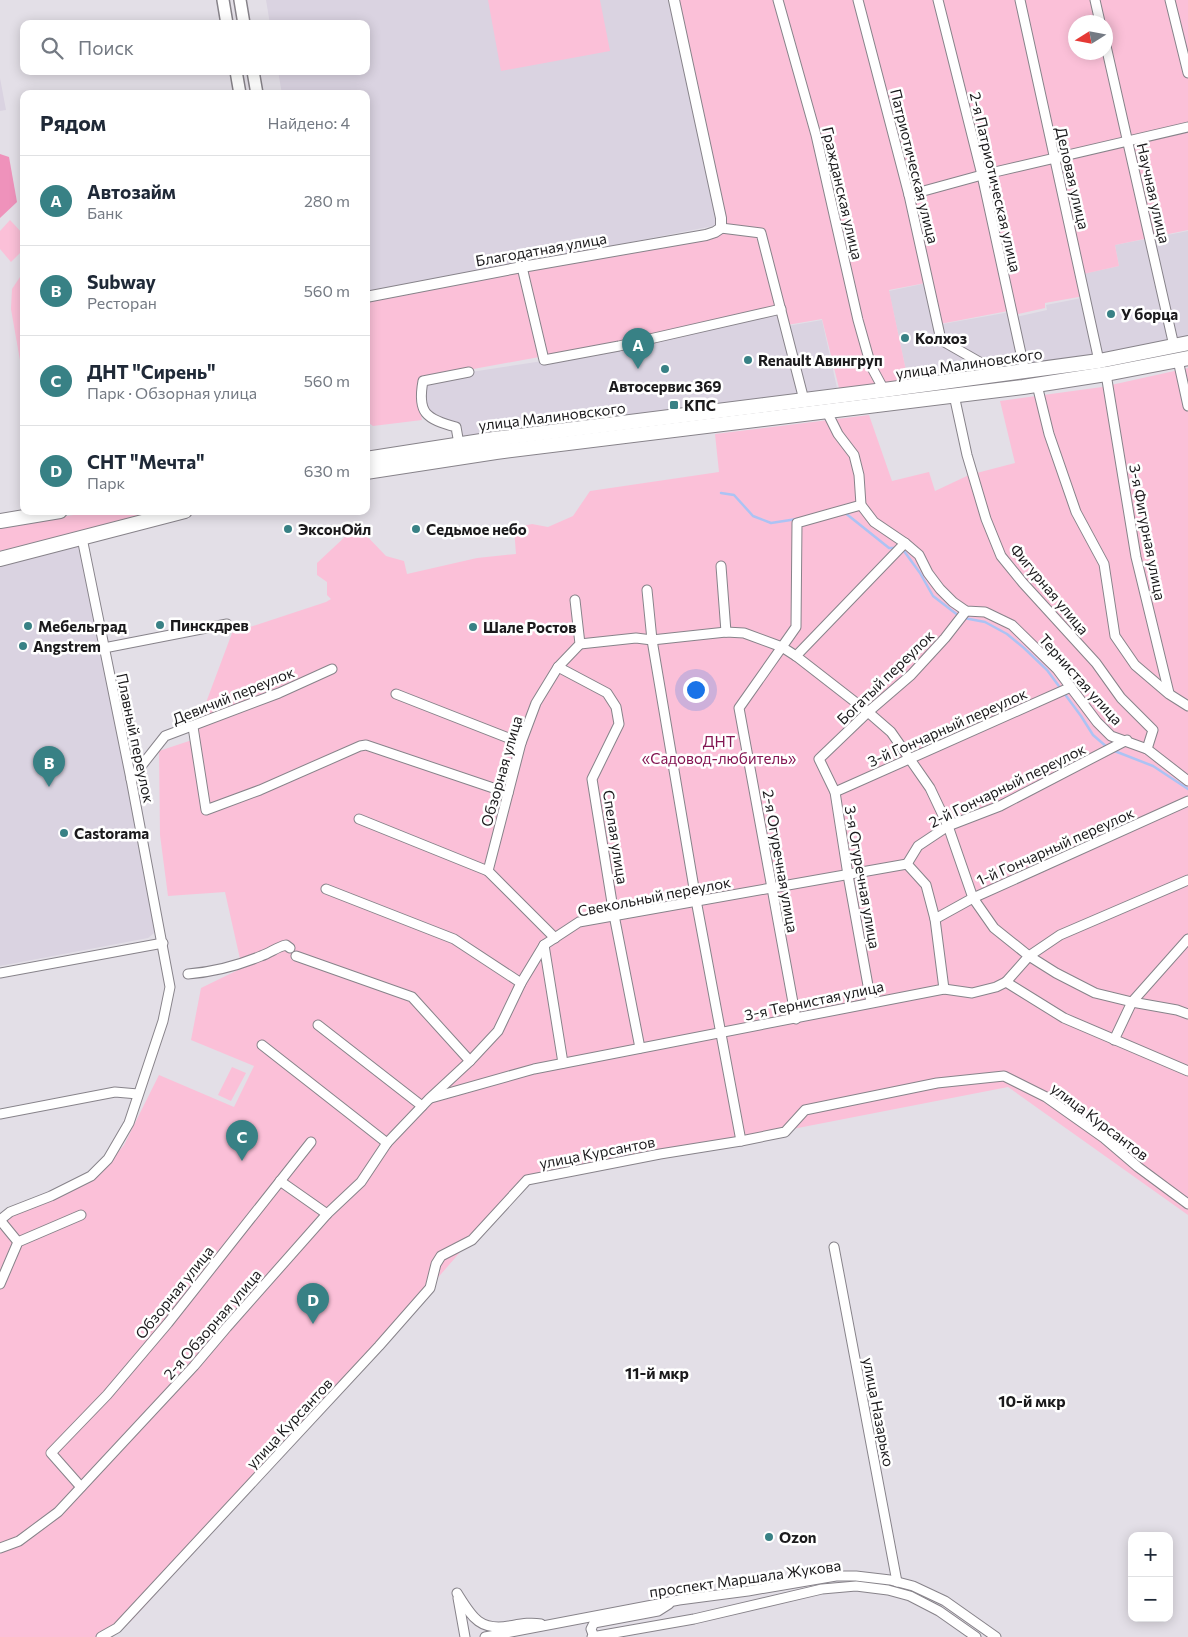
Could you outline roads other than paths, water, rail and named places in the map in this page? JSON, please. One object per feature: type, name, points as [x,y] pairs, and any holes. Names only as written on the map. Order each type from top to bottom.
[{"type":"highway","name":"улица Малиновского","points":[[370,462],[496,452],[1037,385],[1106,374],[1180,355],[1188,343]]},
{"type":"highway","name":"улица Малиновского","points":[[370,462],[459,444],[1099,361],[1180,355]]},
{"type":"highway","points":[[0,521],[36,515]]},
{"type":"highway","points":[[0,559],[170,515]]},
{"type":"main road","points":[[223,0],[226,20]]},
{"type":"main road","points":[[240,0],[243,20]]},
{"type":"main road","points":[[237,75],[239,90]]},
{"type":"main road","points":[[254,75],[256,90]]},
{"type":"street","points":[[674,0],[721,218],[721,228]]},
{"type":"street","name":"Гражданская улица","points":[[778,0],[816,135],[858,320],[871,366],[884,390]]},
{"type":"street","name":"Патриотическая улица","points":[[858,0],[909,195],[941,340],[1002,375]]},
{"type":"street","name":"2-я Патриотическая улица","points":[[938,0],[982,175],[1025,372]]},
{"type":"street","name":"Деловая улица","points":[[1020,0],[1099,361]]},
{"type":"street","points":[[1094,0],[1098,15]]},
{"type":"street","points":[[1170,0],[1188,73]]},
{"type":"street","name":"Научная улица","points":[[1109,60],[1180,355],[1188,406]]},
{"type":"street","points":[[909,195],[982,175],[1128,142],[1188,126]]},
{"type":"street","name":"Благодатная улица","points":[[370,296],[522,267],[706,235],[721,228],[761,233],[804,400]]},
{"type":"street","points":[[522,267],[544,360],[619,346],[781,309]]},
{"type":"street","points":[[459,444],[456,427],[435,422],[423,407],[420,396],[423,381],[469,372]]},
{"type":"street","name":"3-я Фигурная улица","points":[[1106,374],[1136,557],[1169,694]]},
{"type":"street","points":[[1037,385],[1049,434],[1076,512],[1104,564],[1115,636],[1135,665],[1169,694],[1188,706]]},
{"type":"street","name":"Фигурная улица","points":[[954,395],[970,464],[986,519],[1001,556],[1096,663],[1121,698],[1153,730],[1147,749]]},
{"type":"street","points":[[826,410],[838,434],[854,455],[859,474],[861,506],[874,522],[919,555],[928,573],[940,589],[966,611]]},
{"type":"street","points":[[782,647],[796,627],[797,523],[861,506]]},
{"type":"street","name":"Плавный переулок","points":[[10,1212],[52,1196],[91,1176],[108,1159],[129,1123],[163,1021],[170,987],[132,779],[82,538]]},
{"type":"street","points":[[796,656],[905,543]]},
{"type":"street","points":[[721,566],[726,632]]},
{"type":"street","points":[[648,590],[652,640],[696,900],[742,1141]]},
{"type":"street","points":[[575,600],[580,644],[636,638],[652,640],[726,632],[744,633],[782,647],[796,656],[891,732],[930,788],[948,826],[973,898],[994,928],[1029,956],[1056,973],[1095,993],[1188,1014]]},
{"type":"street","name":"Тернистая улица","points":[[966,611],[985,612],[1012,626],[1057,669],[1097,722],[1111,736],[1127,740],[1147,749],[1188,780]]},
{"type":"street","name":"Богатый переулок","points":[[819,759],[868,712],[911,675],[945,638],[966,611]]},
{"type":"street","points":[[104,648],[227,624]]},
{"type":"street","name":"Обзорная улица","points":[[488,871],[521,743],[536,703],[558,667],[580,644]]},
{"type":"street","name":"2-я Огуречная улица","points":[[782,647],[739,708],[796,1019]]},
{"type":"street","name":"Спелая улица","points":[[558,667],[607,693],[616,707],[619,724],[592,778],[614,915],[640,1048]]},
{"type":"street","name":"Девичий переулок","points":[[132,779],[166,736],[279,693],[332,669]]},
{"type":"street","name":"3-й Гончарный переулок","points":[[835,792],[1070,687]]},
{"type":"street","points":[[396,694],[521,743]]},
{"type":"street","points":[[193,727],[206,810],[260,790],[366,745],[508,793]]},
{"type":"street","name":"2-й Гончарный переулок","points":[[907,864],[918,846],[948,826],[1000,806],[1127,740]]},
{"type":"street","name":"3-я Огуречная улица","points":[[819,759],[835,792],[871,1002]]},
{"type":"street","name":"1-й Гончарный переулок","points":[[935,919],[973,898],[1188,801]]},
{"type":"street","points":[[359,819],[488,871],[555,938]]},
{"type":"street","points":[[907,864],[926,885],[935,919],[944,989]]},
{"type":"street","name":"Свекольный переулок","points":[[429,1099],[470,1061],[498,1031],[544,945],[578,922],[772,887],[848,876],[907,864]]},
{"type":"street","points":[[1188,880],[1060,935],[1029,956],[1006,982],[1064,1018],[1188,1071]]},
{"type":"street","points":[[326,889],[454,939],[522,983]]},
{"type":"street","points":[[1114,1040],[1132,1002],[1188,939]]},
{"type":"street","points":[[0,973],[163,943]]},
{"type":"street","points":[[188,974],[214,972],[261,956],[281,946],[286,945],[290,948]]},
{"type":"street","points":[[544,945],[563,1063]]},
{"type":"street","points":[[296,956],[412,997],[470,1061]]},
{"type":"street","name":"3-я Тернистая улица","points":[[429,1099],[534,1069],[563,1063],[721,1034],[871,1002],[944,989],[972,993],[996,987],[1006,982]]},
{"type":"street","points":[[318,1025],[422,1106]]},
{"type":"street","points":[[262,1045],[387,1143]]},
{"type":"street","name":"улица Курсантов","points":[[101,1637],[117,1628],[379,1346],[430,1288],[436,1264],[441,1256],[472,1240],[527,1180],[784,1132],[805,1110],[937,1083],[1004,1076],[1046,1096],[1104,1138],[1138,1167],[1188,1204]]},
{"type":"street","points":[[0,1114],[115,1092],[138,1094]]},
{"type":"street","name":"2-я Обзорная улица","points":[[0,1548],[19,1541],[58,1512],[194,1366],[327,1214],[361,1182],[387,1143],[429,1099]]},
{"type":"street","name":"Обзорная улица","points":[[81,1487],[51,1454],[106,1395],[168,1323],[311,1142]]},
{"type":"street","points":[[280,1181],[327,1214]]},
{"type":"street","points":[[0,1214],[10,1212]]},
{"type":"street","points":[[10,1212],[0,1220],[18,1242]]},
{"type":"street","points":[[0,1284],[18,1242],[81,1215]]},
{"type":"street","name":"улица Назарько","points":[[834,1247],[897,1582]]},
{"type":"street","name":"проспект Маршала Жукова","points":[[485,1637],[678,1600],[748,1591],[836,1576],[871,1577],[914,1586],[945,1602],[996,1637]]},
{"type":"street","name":"проспект Маршала Жукова","points":[[593,1637],[694,1619],[822,1589],[856,1586],[888,1590],[910,1596],[932,1607],[976,1637]]},
{"type":"street","points":[[465,1637],[457,1593],[472,1616],[484,1625],[492,1628],[530,1622],[549,1625]]},
{"type":"street","points":[[593,1637],[591,1629],[594,1623],[658,1610],[678,1600]]},
{"type":"waterway","points":[[721,493],[734,495],[753,516],[771,523],[797,519]]},
{"type":"waterway","points":[[844,512],[889,548],[896,548]]},
{"type":"waterway","points":[[901,550],[904,551],[920,573],[933,596],[959,616]]},
{"type":"waterway","points":[[964,618],[985,622],[1007,634],[1024,648],[1047,670],[1093,735],[1108,748]]},
{"type":"waterway","points":[[1112,750],[1153,766],[1188,789]]},
{"type":"place","name":"У борца","points":[[1111,314]]},
{"type":"place","name":"Колхоз","points":[[905,338]]},
{"type":"place","name":"Renault Авингруп","points":[[748,360]]},
{"type":"place","name":"Автозайм","points":[[638,369]]},
{"type":"place","name":"Автосервис 369","points":[[665,369]]},
{"type":"place","name":"КПС","points":[[674,405]]},
{"type":"place","name":"ЭксонОйл","points":[[288,529]]},
{"type":"place","name":"Седьмое небо","points":[[416,529]]},
{"type":"place","name":"Пинскдрев","points":[[160,625]]},
{"type":"place","name":"Мебельград","points":[[28,626]]},
{"type":"place","name":"Шале Ростов","points":[[473,627]]},
{"type":"place","name":"Angstrem","points":[[23,646]]},
{"type":"place","name":"Subway","points":[[49,787]]},
{"type":"place","name":"Castorama","points":[[64,833]]},
{"type":"place","name":"ДНТ \"Сирень\"","points":[[242,1161]]},
{"type":"place","name":"СНТ \"Мечта\"","points":[[313,1324]]},
{"type":"place","name":"Ozon","points":[[769,1537]]},
{"type":"district","name":"11-й мкр","points":[[657,1372]]},
{"type":"district","name":"10-й мкр","points":[[1032,1400]]},
{"type":"park label","name":"ДНТ «Садовод-любитель»","points":[[719,750]]}]
